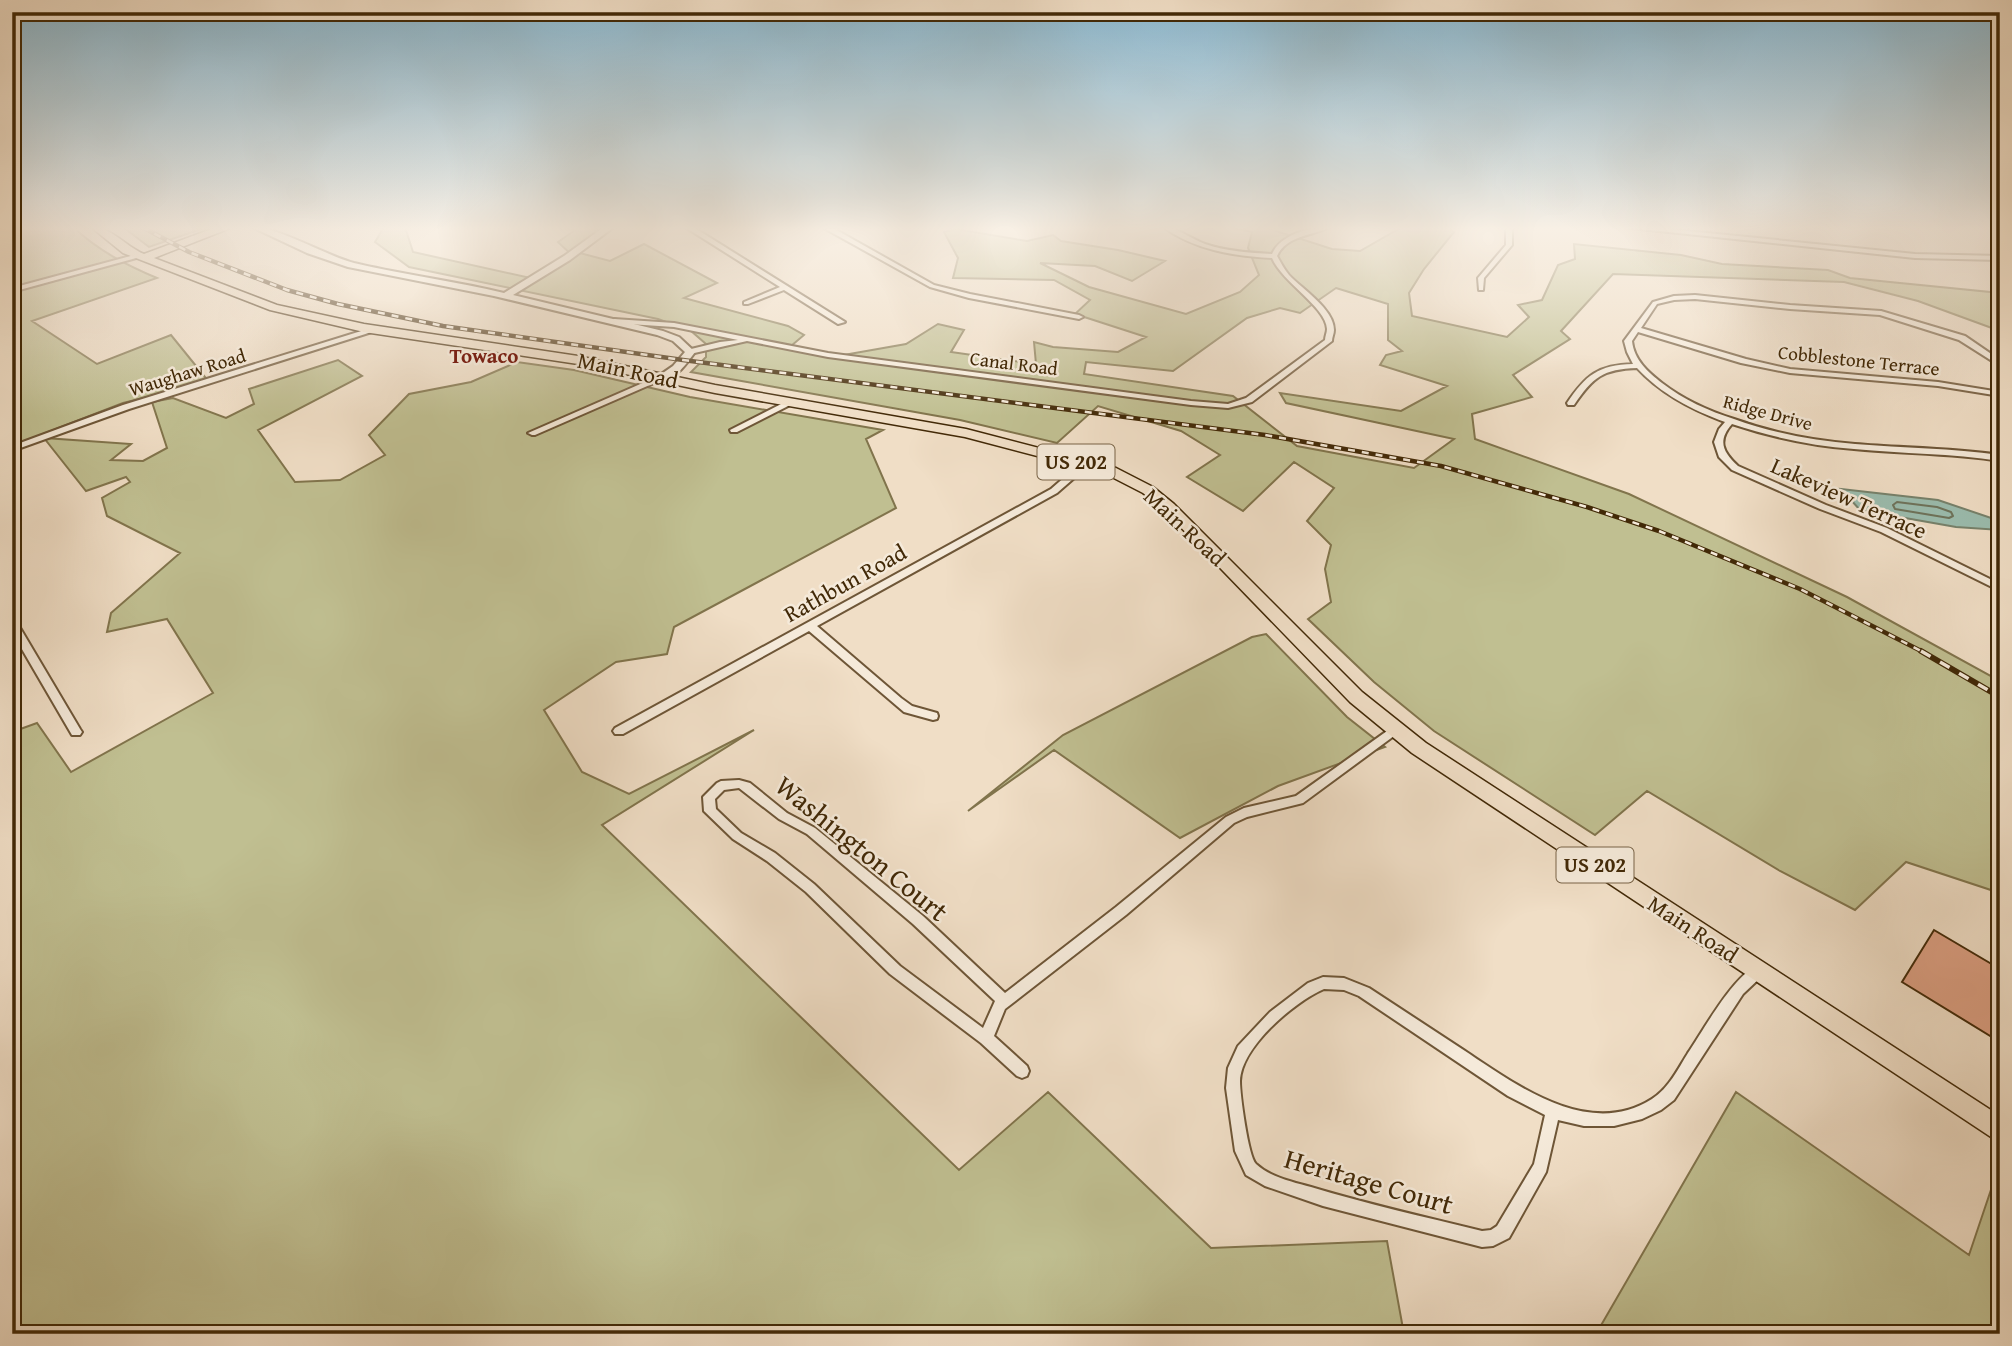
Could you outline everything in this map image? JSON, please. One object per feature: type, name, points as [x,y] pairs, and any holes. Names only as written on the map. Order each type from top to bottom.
[{"type":"main road","name":"Main Road","points":[[225,290],[262,304],[373,330],[578,360],[965,433],[1111,471],[1138,484],[1169,507],[1356,697],[1394,730],[2000,1131]]},
{"type":"street","points":[[475,290],[614,321],[676,339],[690,352],[677,368],[664,377],[532,433]]},
{"type":"street","points":[[505,296],[515,290]]},
{"type":"street","points":[[746,303],[779,290]]},
{"type":"street","points":[[786,290],[841,322]]},
{"type":"street","points":[[950,290],[1079,317]]},
{"type":"street","name":"Canal Road","points":[[614,321],[632,320],[674,325],[828,355],[1210,405],[1239,404],[1324,346],[1331,330],[1326,314],[1301,290]]},
{"type":"street","points":[[1571,403],[1596,372],[1614,367],[1639,366],[1628,341],[1650,306],[1658,301],[1674,298],[1706,298],[1872,312],[1904,318],[1962,338],[2000,364]]},
{"type":"street","name":"Cobblestone Terrace","points":[[1636,328],[1744,361],[1790,371],[1938,384],[2000,394]]},
{"type":"street","name":"Waughaw Road","points":[[12,449],[116,410],[373,330]]},
{"type":"street","name":"Canal Road","points":[[690,352],[720,344],[754,340]]},
{"type":"street","name":"Ridge Drive","points":[[1639,366],[1670,393],[1730,421],[1837,445],[1949,450],[2000,458]]},
{"type":"street","points":[[734,430],[792,402]]},
{"type":"street","name":"Lakeview Terrace","points":[[1730,421],[1723,429],[1718,442],[1723,457],[1735,468],[1823,507],[1884,530],[2000,588]]},
{"type":"street","name":"Rathbun Road","points":[[618,731],[1054,491],[1085,464]]},
{"type":"street","points":[[12,624],[76,732]]},
{"type":"street","points":[[808,625],[897,701],[908,709],[933,716]]},
{"type":"street","points":[[986,1038],[1000,1005],[1121,911],[1230,820],[1244,813],[1299,800],[1394,730]]},
{"type":"street","name":"Washington Court","points":[[1005,1002],[918,920],[811,831],[783,816],[746,786],[730,783],[714,791],[709,797],[710,811],[737,836],[771,857],[810,888],[895,970],[986,1038],[1022,1071]]},
{"type":"street","name":"Heritage Court","points":[[1553,1111],[1541,1167],[1503,1232],[1493,1238],[1482,1239],[1296,1190],[1259,1177],[1250,1169],[1244,1157],[1233,1082],[1242,1053],[1297,995],[1314,986],[1333,983],[1364,992],[1513,1091],[1553,1111],[1595,1121],[1617,1120],[1655,1107],[1669,1095],[1738,990],[1757,972]]},
{"type":"shaded area","points":[[12,290],[123,290],[32,321],[97,364],[171,335],[209,382],[123,403],[12,446]]},
{"type":"shaded area","points":[[518,290],[702,290],[684,298],[788,326],[804,335],[791,346],[838,356],[906,344],[938,324],[964,330],[951,352],[1036,364],[1034,342],[1053,347],[1118,352],[1146,337],[1075,314],[1090,300],[1072,290],[1099,290],[1186,314],[1242,290],[1333,290],[1300,313],[1280,308],[1247,318],[1173,371],[1086,362],[1084,374],[1233,396],[1297,446],[1414,468],[1454,439],[1286,403],[1280,393],[1401,411],[1447,386],[1380,365],[1386,355],[1402,351],[1388,340],[1388,304],[1342,290],[1411,290],[1409,293],[1412,316],[1507,337],[1529,317],[1518,305],[1542,300],[1547,290],[1599,290],[1561,331],[1570,339],[1513,375],[1532,397],[1472,414],[1475,439],[1629,494],[1847,597],[2000,681],[2000,893],[1906,862],[1855,910],[1780,871],[1647,791],[1595,835],[1434,731],[1374,682],[1308,619],[1331,602],[1325,569],[1331,545],[1307,521],[1334,488],[1294,462],[1243,511],[1187,477],[1220,455],[1181,431],[1098,406],[1057,443],[960,420],[691,372],[706,357],[706,344],[691,331],[658,319]]},
{"type":"shaded area","points":[[1874,290],[1968,290],[2000,293],[2000,331],[1918,301]]},
{"type":"shaded area","points":[[338,360],[362,376],[258,430],[295,482],[340,480],[385,455],[369,435],[409,394],[471,382],[517,362],[574,370],[690,397],[883,430],[866,439],[896,508],[674,627],[667,654],[616,662],[544,710],[582,772],[629,794],[754,730],[602,825],[959,1170],[1048,1092],[1211,1248],[1387,1241],[1404,1334],[12,1334],[12,732],[37,723],[71,772],[213,693],[167,619],[107,632],[111,613],[180,553],[107,516],[102,498],[130,482],[126,477],[86,491],[44,438],[131,444],[111,460],[143,461],[167,448],[152,402],[173,398],[226,418],[254,404],[249,389]]},
{"type":"shaded area","points":[[1266,634],[1347,717],[1385,747],[1278,786],[1180,838],[1054,750],[968,811],[1063,735],[1252,637]]},
{"type":"shaded area","points":[[1736,1092],[1969,1255],[2000,1163],[2000,1334],[1596,1334]]},
{"type":"water","points":[[1841,489],[1938,500],[2000,521],[2000,530],[1956,527],[1860,510]]},
{"type":"building","points":[[1934,930],[2000,969],[2000,1042],[1902,982]]},
{"type":"railway","points":[[287,290],[338,304],[443,326],[683,360],[1265,435],[1441,466],[1587,507],[1659,531],[1800,589],[1925,653]]},
{"type":"railway","points":[[1921,651],[2000,697]]},
{"type":"district","name":"Towaco","points":[[484,356]]}]
